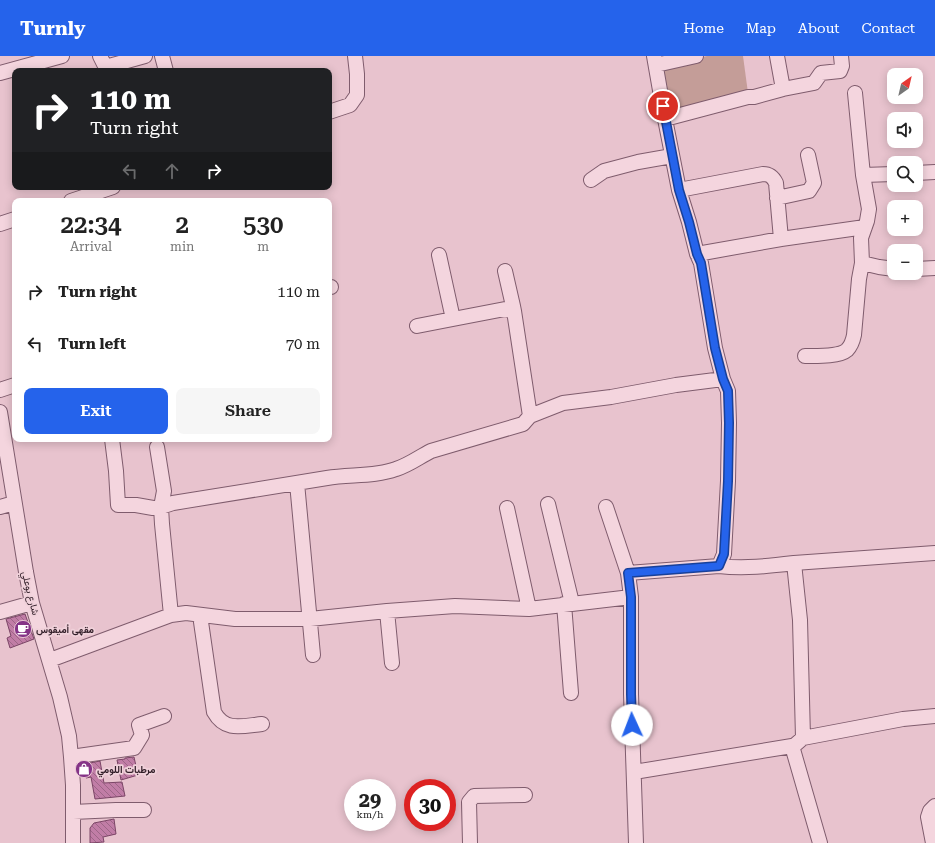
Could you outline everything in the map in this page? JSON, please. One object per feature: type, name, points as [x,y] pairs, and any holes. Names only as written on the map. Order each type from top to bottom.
[{"type":"street","points":[[18,68],[62,56]]},
{"type":"street","points":[[100,56],[104,64],[110,66],[145,56]]},
{"type":"street","points":[[162,56],[165,68]]},
{"type":"street","points":[[332,111],[350,105],[357,95],[357,74],[354,56]]},
{"type":"street","points":[[696,56],[655,60],[679,190],[697,254],[701,263],[715,348],[723,379],[728,391],[728,481],[724,554],[719,566]]},
{"type":"street","points":[[777,56],[783,89]]},
{"type":"street","points":[[665,119],[748,97],[754,97],[783,89],[814,83],[820,73],[840,71],[842,66],[841,56]]},
{"type":"street","points":[[0,73],[12,70]]},
{"type":"street","points":[[805,356],[838,354],[847,350],[852,343],[854,335],[862,263],[863,233],[869,209],[863,175],[856,93]]},
{"type":"street","points":[[777,198],[809,191],[814,183],[808,155]]},
{"type":"street","points":[[591,180],[604,171],[638,162],[672,156]]},
{"type":"street","points":[[923,173],[935,172]]},
{"type":"street","points":[[679,190],[767,174],[771,176],[776,183],[781,239]]},
{"type":"street","points":[[863,175],[887,174]]},
{"type":"street","points":[[80,198],[104,190]]},
{"type":"street","points":[[0,224],[12,220]]},
{"type":"street","points":[[697,254],[781,239],[846,230],[863,233]]},
{"type":"street","points":[[440,256],[453,319]]},
{"type":"street","points":[[862,263],[887,268]]},
{"type":"street","points":[[923,268],[935,268]]},
{"type":"street","points":[[505,271],[514,306],[530,416]]},
{"type":"street","points":[[418,326],[505,310],[514,311]]},
{"type":"street","points":[[112,442],[118,505],[136,505],[154,508],[173,503],[333,477],[356,476],[394,470],[409,464],[431,451],[523,424],[530,416],[563,403],[723,379]]},
{"type":"street","points":[[0,390],[12,386]]},
{"type":"street","name":"شارع بوعلي","points":[[0,412],[14,503],[32,603],[50,660],[66,721],[71,757],[74,843]]},
{"type":"street","points":[[157,447],[164,491],[161,507],[171,615]]},
{"type":"street","points":[[297,483],[313,655]]},
{"type":"street","points":[[0,507],[14,503]]},
{"type":"street","points":[[548,504],[568,604],[571,693]]},
{"type":"street","points":[[606,507],[628,573],[631,597],[631,694],[636,843]]},
{"type":"street","points":[[507,508],[529,609]]},
{"type":"street","points":[[628,573],[719,566],[730,568],[759,567],[794,563],[935,553]]},
{"type":"street","points":[[794,563],[800,620],[798,742],[820,843]]},
{"type":"street","points":[[50,660],[171,615],[186,613],[235,619],[310,619],[455,606],[529,609],[631,597]]},
{"type":"street","points":[[0,612],[32,603]]},
{"type":"street","points":[[387,611],[392,663]]},
{"type":"street","points":[[200,615],[214,712],[223,724],[233,726],[262,724]]},
{"type":"street","points":[[71,757],[134,748],[142,735],[139,725],[164,716]]},
{"type":"street","points":[[634,772],[798,742],[903,719],[935,716]]},
{"type":"street","points":[[470,843],[468,802],[474,796],[525,795]]},
{"type":"street","points":[[933,843],[928,817],[930,811],[935,806]]},
{"type":"street","points":[[73,812],[144,810]]},
{"type":"shaded area","points":[[707,56],[743,56],[748,93],[675,114],[669,110],[662,72],[664,67]]},
{"type":"building","points":[[25,614],[34,639],[10,648],[7,638],[11,636],[6,619]]},
{"type":"building","points":[[134,757],[138,775],[121,780],[117,760]]},
{"type":"building","points":[[100,761],[104,783],[122,782],[125,796],[95,799],[91,777],[86,778],[85,764]]},
{"type":"building","points":[[114,819],[116,834],[103,837],[104,842],[90,843],[90,828],[94,823]]},
{"type":"place","name":"مقهى أميقوس","points":[[23,629]]},
{"type":"place","name":"مرطبات اللومي","points":[[84,769]]},
{"type":"route","points":[[632,725],[631,597],[628,573],[719,566],[724,554],[728,481],[728,391],[723,379],[715,348],[701,263],[697,254],[679,190],[663,106]]}]
